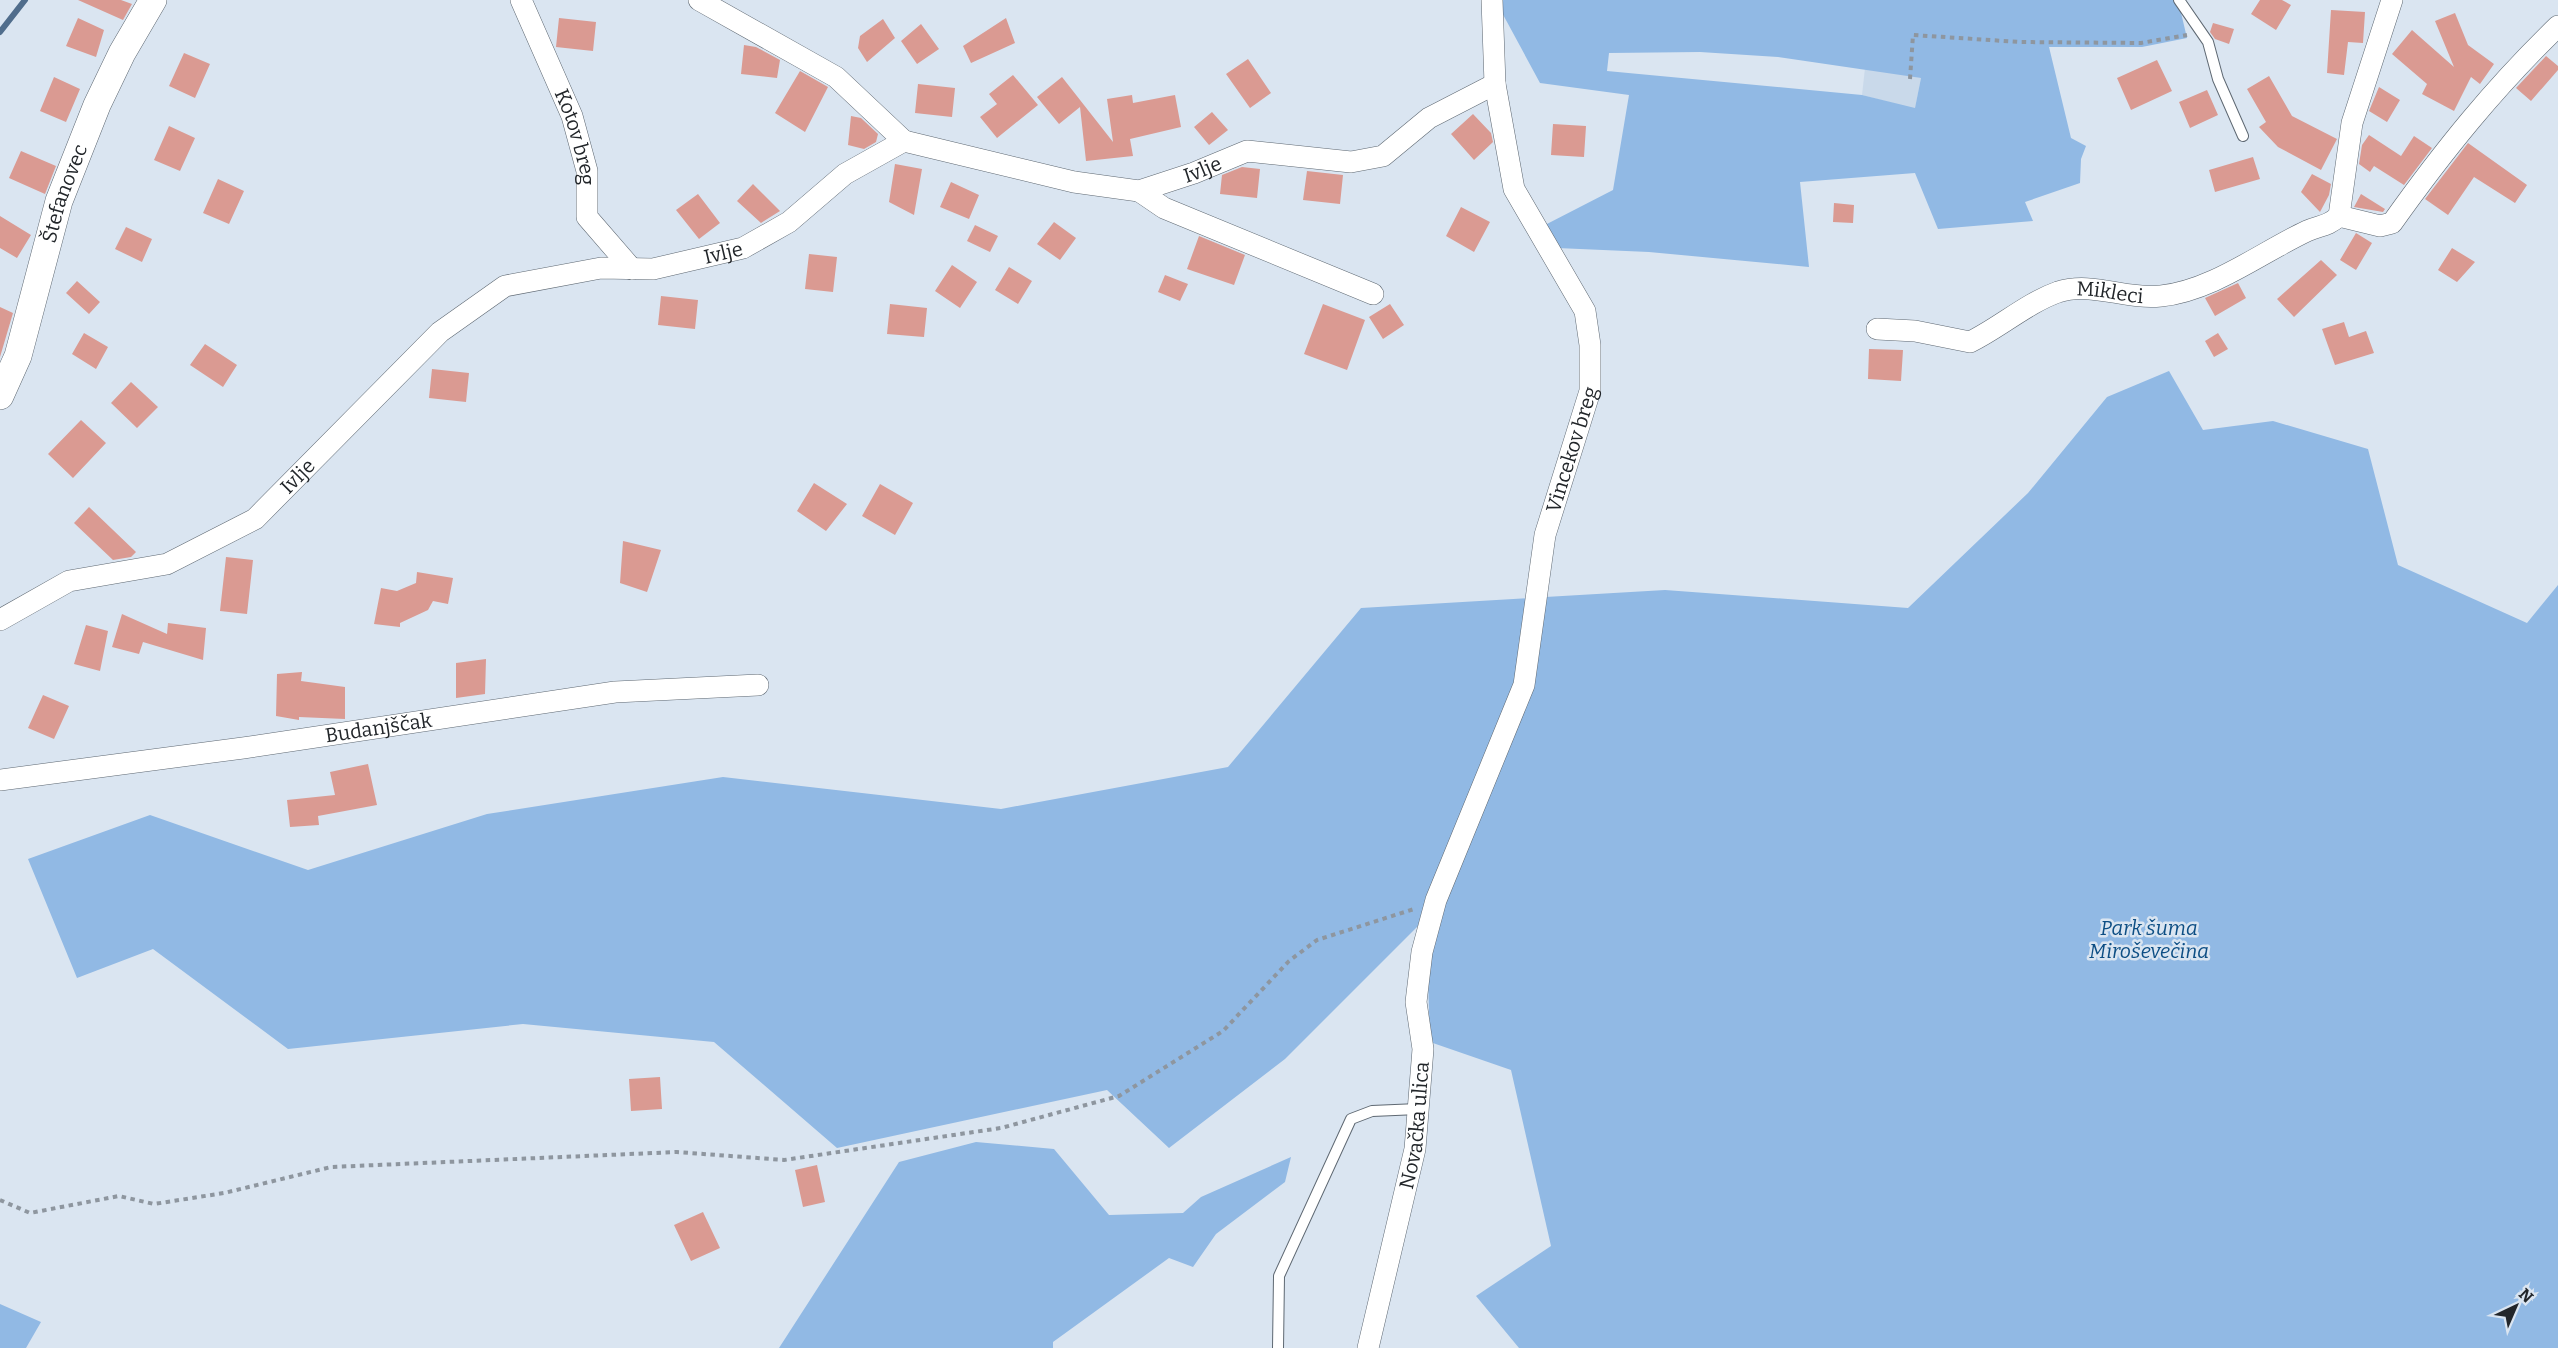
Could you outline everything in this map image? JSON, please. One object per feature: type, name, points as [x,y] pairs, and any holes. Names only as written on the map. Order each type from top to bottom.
[{"type":"street","name":"Štefanovec","points":[[0,396],[18,356],[59,201],[97,105],[122,53],[153,0]]},
{"type":"street","name":"Kotov breg","points":[[521,0],[572,116],[587,171],[587,217],[632,269]]},
{"type":"street","points":[[699,0],[836,77],[904,141]]},
{"type":"street","name":"Vincekov breg","points":[[1437,900],[1524,685],[1545,535],[1590,391],[1590,345],[1585,312],[1514,189],[1495,84],[1492,0]]},
{"type":"street","points":[[2392,0],[2352,123],[2339,216],[2380,226],[2392,223],[2449,144],[2506,76],[2558,26]]},
{"type":"street","name":"Ivlje","points":[[0,620],[69,581],[167,564],[255,519],[440,332],[505,286],[601,268],[653,269],[743,248],[789,222],[845,174],[904,141],[1074,182],[1139,190],[1194,173],[1247,151],[1351,162],[1383,156],[1429,118],[1495,84]]},
{"type":"street","points":[[1139,190],[1164,208],[1373,294]]},
{"type":"street","name":"Mikleci","points":[[1877,330],[1915,331],[1970,342],[2057,292],[2087,287],[2125,296],[2163,296],[2215,280],[2309,230],[2329,225],[2339,216]]},
{"type":"street","name":"Budanjščak","points":[[0,780],[243,748],[615,692],[758,685]]},
{"type":"street","name":"Novačka ulica","points":[[1368,1348],[1415,1149],[1423,1049],[1416,1002],[1422,952],[1437,900]]},
{"type":"lane","points":[[2179,0],[2208,42],[2218,79],[2243,135]]},
{"type":"lane","points":[[1278,1348],[1279,1276],[1351,1119],[1372,1111],[1418,1109]]},
{"type":"path","points":[[1910,79],[1913,35],[2020,42],[2141,43],[2193,34]]},
{"type":"path","points":[[0,1200],[30,1213],[119,1196],[154,1204],[224,1193],[331,1167],[677,1152],[784,1160],[1001,1128],[1119,1096],[1223,1030],[1288,961],[1317,940],[1399,915],[1437,900]]},
{"type":"shaded area","points":[[1865,68],[1921,78],[1915,109],[1862,95]]},
{"type":"green space","points":[[1500,0],[2178,0],[2187,38],[2142,47],[2049,47],[2071,138],[2086,146],[2081,159],[2080,183],[2025,202],[2033,221],[1938,229],[1915,173],[1800,182],[1809,267],[1649,252],[1557,248],[1543,226],[1613,190],[1629,95],[1540,83],[1500,9]],"holes":[[[1700,52],[1778,57],[1921,78],[1915,108],[1862,95],[1607,71],[1609,53]]]},
{"type":"green space","name":"Park šuma Miroševečina","points":[[2169,371],[2203,430],[2273,421],[2368,449],[2398,565],[2527,623],[2558,585],[2558,1348],[1519,1348],[1476,1296],[1551,1246],[1511,1070],[1430,1042],[1426,918],[1285,1059],[1169,1148],[1107,1090],[837,1148],[714,1042],[523,1024],[288,1049],[153,949],[77,978],[28,859],[150,815],[308,870],[487,814],[723,777],[1001,809],[1228,767],[1361,608],[1665,590],[1908,608],[2028,493],[2107,397]]},
{"type":"green space","points":[[976,1142],[1054,1149],[1109,1215],[1183,1213],[1201,1197],[1291,1157],[1285,1182],[1216,1234],[1193,1267],[1169,1258],[1053,1342],[1053,1348],[779,1348],[899,1162]]},
{"type":"green space","points":[[0,1304],[41,1322],[26,1348],[0,1348]]},
{"type":"building","points":[[78,0],[121,0],[132,4],[123,20]]},
{"type":"building","points":[[2260,0],[2282,0],[2291,5],[2276,30],[2251,14]]},
{"type":"building","points":[[2331,10],[2365,12],[2363,43],[2348,42],[2344,75],[2327,73]]},
{"type":"building","points":[[2455,13],[2468,45],[2494,64],[2480,84],[2471,77],[2454,111],[2422,94],[2427,84],[2392,54],[2412,30],[2454,67],[2435,21]]},
{"type":"building","points":[[78,18],[104,30],[96,57],[66,46]]},
{"type":"building","points":[[559,18],[596,22],[593,51],[556,47]]},
{"type":"building","points":[[1006,18],[1015,43],[971,63],[963,46]]},
{"type":"building","points":[[883,19],[895,38],[867,62],[858,48],[860,36]]},
{"type":"building","points":[[2213,23],[2234,29],[2229,44],[2215,39],[2210,32]]},
{"type":"building","points":[[921,24],[939,49],[917,64],[901,41]]},
{"type":"building","points":[[744,45],[756,47],[780,60],[777,78],[741,74]]},
{"type":"building","points":[[184,53],[210,64],[195,98],[169,86]]},
{"type":"building","points":[[2546,56],[2558,66],[2558,70],[2531,101],[2516,88]]},
{"type":"building","points":[[1248,59],[1271,93],[1250,108],[1226,74]]},
{"type":"building","points":[[2157,60],[2172,91],[2131,110],[2117,78]]},
{"type":"building","points":[[800,71],[828,87],[805,132],[775,113]]},
{"type":"building","points":[[1013,75],[1038,105],[997,138],[980,117],[997,104],[989,94]]},
{"type":"building","points":[[2269,76],[2292,116],[2337,139],[2321,170],[2278,147],[2259,127],[2266,122],[2247,89]]},
{"type":"building","points":[[54,77],[80,89],[66,122],[40,111]]},
{"type":"building","points":[[1062,77],[1113,142],[1107,99],[1132,95],[1133,103],[1175,95],[1181,127],[1130,139],[1133,156],[1086,161],[1080,107],[1059,124],[1037,97]]},
{"type":"building","points":[[918,84],[955,88],[952,117],[915,113]]},
{"type":"building","points":[[2379,87],[2400,100],[2387,122],[2369,111]]},
{"type":"building","points":[[2207,90],[2218,115],[2190,128],[2179,102]]},
{"type":"building","points":[[1212,112],[1228,130],[1209,145],[1194,127]]},
{"type":"building","points":[[1473,114],[1491,133],[1493,142],[1474,160],[1451,134]]},
{"type":"building","points":[[851,116],[861,118],[878,134],[876,142],[864,149],[848,145]]},
{"type":"building","points":[[1553,124],[1586,126],[1584,157],[1551,155]]},
{"type":"building","points":[[169,126],[195,138],[180,171],[154,160]]},
{"type":"building","points":[[2369,135],[2401,156],[2414,136],[2432,148],[2404,185],[2374,166],[2370,172],[2359,164],[2362,145]]},
{"type":"building","points":[[2468,143],[2527,185],[2515,203],[2474,177],[2448,215],[2425,199]]},
{"type":"building","points":[[21,151],[56,166],[45,194],[9,178]]},
{"type":"building","points":[[2253,157],[2260,179],[2215,192],[2209,170]]},
{"type":"building","points":[[895,164],[922,169],[914,215],[889,202]]},
{"type":"building","points":[[1242,167],[1260,169],[1257,198],[1220,194],[1222,175]]},
{"type":"building","points":[[1307,171],[1343,175],[1340,204],[1303,200]]},
{"type":"building","points":[[2312,174],[2331,184],[2329,195],[2320,212],[2301,192]]},
{"type":"building","points":[[218,179],[244,191],[229,224],[203,213]]},
{"type":"building","points":[[951,182],[979,195],[969,219],[940,207]]},
{"type":"building","points":[[753,184],[780,211],[761,223],[737,201]]},
{"type":"building","points":[[698,194],[720,223],[699,239],[676,210]]},
{"type":"building","points":[[2361,194],[2385,209],[2383,212],[2354,207]]},
{"type":"building","points":[[1834,203],[1854,205],[1853,223],[1833,222]]},
{"type":"building","points":[[1461,207],[1490,222],[1474,252],[1446,236]]},
{"type":"building","points":[[0,216],[31,235],[17,258],[0,248]]},
{"type":"building","points":[[1054,222],[1076,238],[1060,260],[1037,244]]},
{"type":"building","points":[[975,225],[998,236],[990,252],[967,241]]},
{"type":"building","points":[[126,227],[152,239],[142,262],[115,249]]},
{"type":"building","points":[[2356,233],[2372,243],[2356,270],[2340,260]]},
{"type":"building","points":[[1199,236],[1245,255],[1234,285],[1187,269]]},
{"type":"building","points":[[2452,248],[2475,262],[2457,282],[2438,270]]},
{"type":"building","points":[[809,254],[837,257],[833,292],[805,289]]},
{"type":"building","points":[[2321,260],[2337,275],[2294,317],[2277,299]]},
{"type":"building","points":[[952,265],[977,282],[960,308],[935,291]]},
{"type":"building","points":[[1009,267],[1032,281],[1018,304],[995,290]]},
{"type":"building","points":[[1165,275],[1188,284],[1180,301],[1158,292]]},
{"type":"building","points":[[77,281],[100,302],[89,314],[66,293]]},
{"type":"building","points":[[2238,283],[2246,298],[2215,316],[2205,298]]},
{"type":"building","points":[[661,296],[698,300],[695,329],[658,325]]},
{"type":"building","points":[[890,304],[927,308],[924,337],[887,334]]},
{"type":"building","points":[[1323,304],[1365,320],[1347,370],[1304,354]]},
{"type":"building","points":[[1390,304],[1404,325],[1383,339],[1369,317]]},
{"type":"building","points":[[0,307],[13,313],[0,357]]},
{"type":"building","points":[[2344,322],[2349,337],[2366,331],[2374,353],[2335,365],[2322,329]]},
{"type":"building","points":[[84,333],[108,347],[96,369],[72,354]]},
{"type":"building","points":[[2218,333],[2228,349],[2214,357],[2205,341]]},
{"type":"building","points":[[205,344],[237,365],[223,387],[190,365]]},
{"type":"building","points":[[1869,349],[1903,350],[1901,381],[1868,379]]},
{"type":"building","points":[[432,369],[469,373],[466,402],[429,398]]},
{"type":"building","points":[[131,382],[158,407],[137,428],[111,403]]},
{"type":"building","points":[[81,420],[106,443],[73,478],[48,454]]},
{"type":"building","points":[[814,483],[847,504],[826,531],[797,511]]},
{"type":"building","points":[[880,484],[913,503],[895,535],[862,516]]},
{"type":"building","points":[[89,507],[136,552],[131,557],[113,560],[74,523]]},
{"type":"building","points":[[623,541],[661,550],[647,592],[620,583]]},
{"type":"building","points":[[226,557],[253,560],[247,614],[220,611]]},
{"type":"building","points":[[417,572],[453,578],[448,604],[433,601],[428,610],[400,623],[400,627],[374,624],[381,588],[397,591],[416,583]]},
{"type":"building","points":[[122,614],[167,634],[168,623],[206,628],[203,660],[143,642],[139,654],[112,647]]},
{"type":"building","points":[[86,625],[108,631],[100,671],[74,664]]},
{"type":"building","points":[[486,659],[485,694],[456,698],[456,663]]},
{"type":"building","points":[[302,672],[301,681],[345,687],[345,719],[299,717],[299,720],[276,716],[277,674]]},
{"type":"building","points":[[43,695],[69,706],[54,739],[28,728]]},
{"type":"building","points":[[368,764],[377,805],[318,816],[319,825],[290,827],[287,800],[335,795],[330,772]]},
{"type":"building","points":[[660,1077],[662,1109],[631,1111],[629,1079]]},
{"type":"building","points":[[817,1165],[825,1202],[803,1207],[795,1170]]},
{"type":"building","points":[[703,1212],[720,1248],[691,1261],[674,1225]]},
{"type":"waterway","name":"Štefanovec","points":[[0,32],[25,0]]}]
